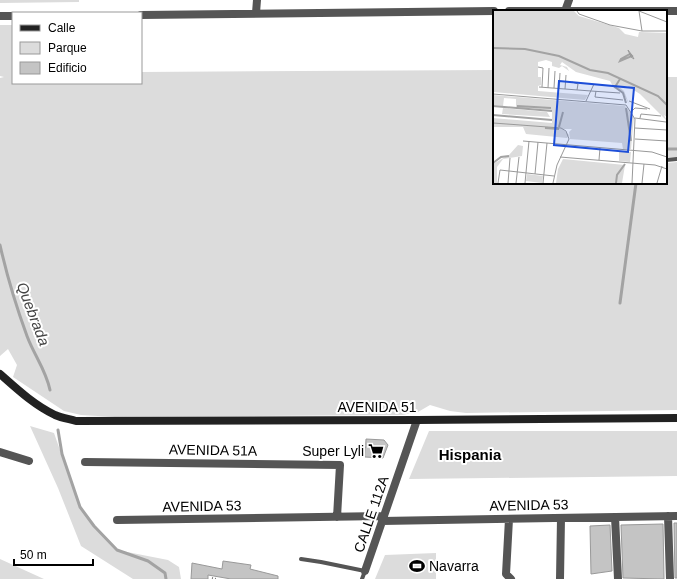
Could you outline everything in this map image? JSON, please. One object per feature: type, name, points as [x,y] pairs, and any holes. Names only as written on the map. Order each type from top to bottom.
[{"type":"main road","name":"AVENIDA 51","points":[[0,374],[39,406],[56,415],[76,421],[677,418]]},
{"type":"street","points":[[256,0],[256,13]]},
{"type":"street","points":[[565,10],[569,0]]},
{"type":"street","points":[[142,15],[493,11]]},
{"type":"street","points":[[0,16],[12,16]]},
{"type":"street","name":"CALLE 112A","points":[[363,575],[417,420]]},
{"type":"street","points":[[0,452],[29,461]]},
{"type":"street","name":"AVENIDA 51A","points":[[85,462],[340,465],[337,517]]},
{"type":"street","points":[[670,579],[673,516]]},
{"type":"street","name":"AVENIDA 53","points":[[117,520],[337,517],[509,519],[673,516]]},
{"type":"street","points":[[615,517],[618,579]]},
{"type":"street","points":[[560,579],[561,518]]},
{"type":"street","points":[[509,519],[506,574],[511,579]]},
{"type":"lane","points":[[667,160],[677,159]]},
{"type":"lane","points":[[301,559],[320,562],[363,575]]},
{"type":"path","points":[[212,578],[216,579]]},
{"type":"green space","points":[[0,0],[79,0],[79,2],[0,3]]},
{"type":"green space","points":[[0,25],[12,25],[12,84],[142,84],[142,72],[493,70],[493,184],[667,184],[667,163],[677,162],[677,410],[466,413],[450,411],[430,405],[418,412],[402,415],[115,417],[81,415],[64,411],[13,377],[17,365],[8,349],[0,356],[0,78],[4,77],[0,76]]},
{"type":"green space","points":[[667,77],[677,77],[677,157],[667,157]]},
{"type":"green space","points":[[30,426],[54,433],[80,507],[94,526],[117,550],[168,560],[179,567],[181,579],[133,579],[81,546],[58,488]]},
{"type":"green space","points":[[429,431],[677,431],[677,476],[409,479]]},
{"type":"green space","points":[[436,553],[436,579],[375,579],[385,555]]},
{"type":"green space","points":[[0,559],[44,579],[0,579]]},
{"type":"building","name":"Super Lyli","points":[[366,439],[384,440],[388,445],[383,458],[365,457]]},
{"type":"building","points":[[674,523],[677,523],[677,578],[675,578]]},
{"type":"building","points":[[663,524],[664,579],[623,578],[621,525]]},
{"type":"building","points":[[610,525],[612,571],[591,574],[590,526]]},
{"type":"building","points":[[223,561],[251,565],[250,569],[278,576],[278,579],[231,579],[208,575],[208,579],[191,579],[192,563],[222,569]]},
{"type":"waterway","points":[[667,149],[677,149]]},
{"type":"waterway","points":[[620,303],[636,184]]},
{"type":"waterway","name":"Quebrada","points":[[0,245],[15,302],[30,343],[46,376],[50,390]]},
{"type":"waterway","name":"Quebrada","points":[[58,430],[62,454],[80,507],[94,526],[117,550],[148,561],[165,573],[166,579]]},
{"type":"place","name":"Super Lyli","points":[[376,451]]},
{"type":"place","name":"Navarra","points":[[417,566]]},
{"type":"district","name":"Hispania","points":[[470,455]]}]
